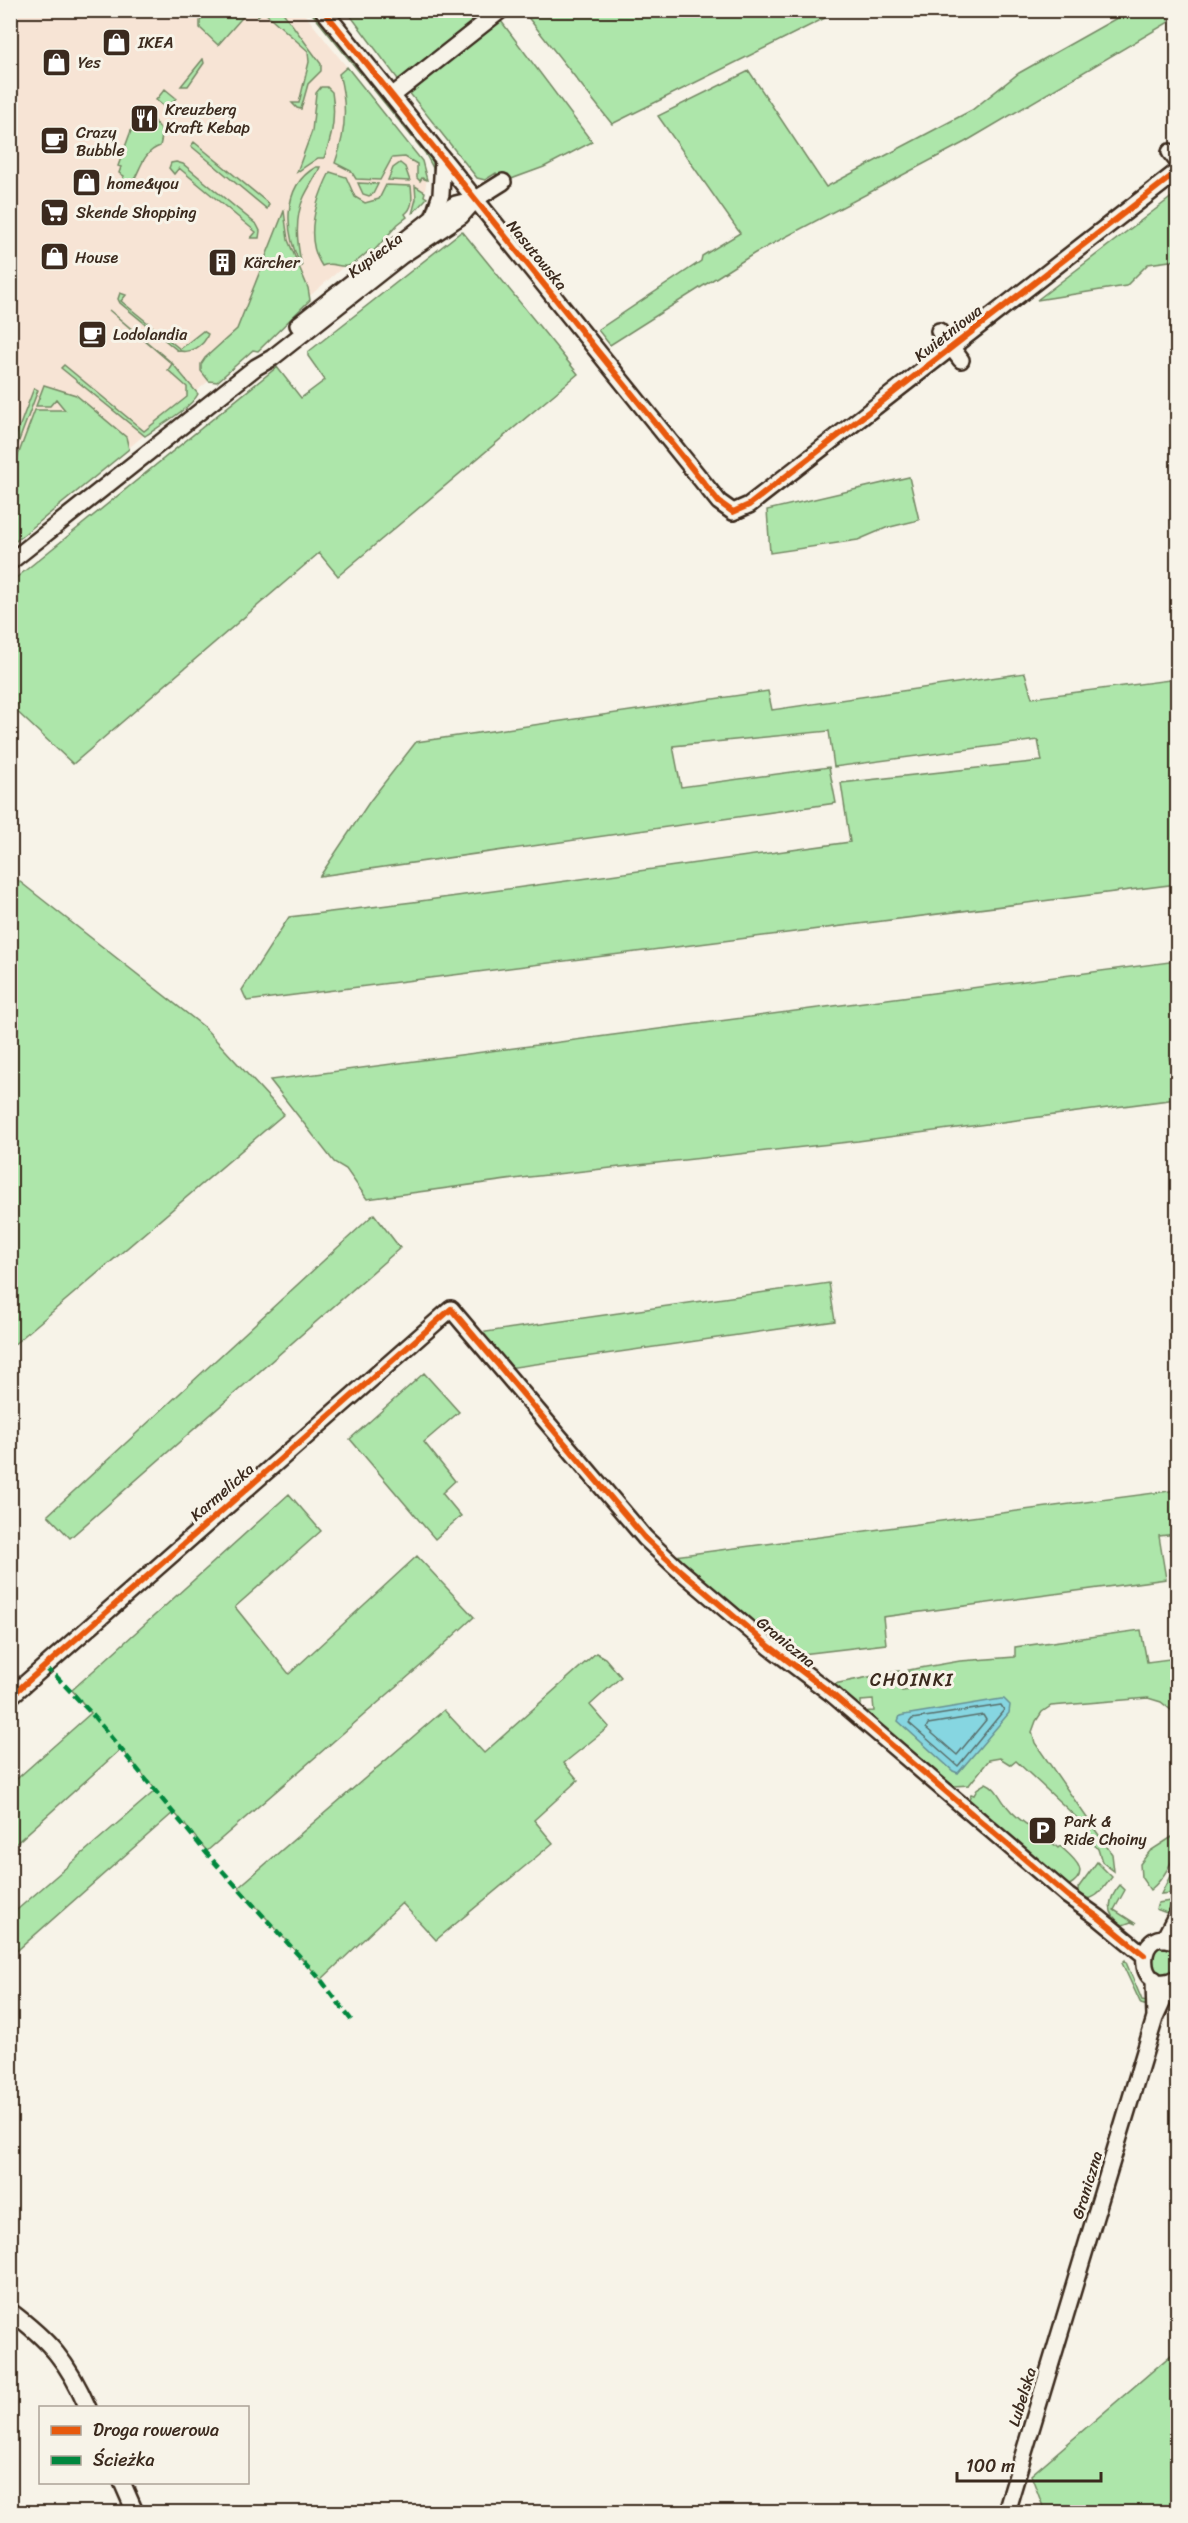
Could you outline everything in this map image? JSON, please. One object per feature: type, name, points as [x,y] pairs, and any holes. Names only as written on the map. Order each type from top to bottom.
[{"type":"street","name":"Nasutowska","points":[[323,10],[719,502],[733,512]]},
{"type":"street","points":[[392,96],[501,10]]},
{"type":"street","points":[[433,218],[441,194],[443,159]]},
{"type":"street","name":"Kwietniowa","points":[[733,512],[749,505],[1178,171]]},
{"type":"street","points":[[476,200],[503,182]]},
{"type":"street","name":"Kupiecka","points":[[256,367],[267,353],[303,320],[433,218],[456,204],[476,200]]},
{"type":"street","name":"Kupiecka","points":[[10,562],[256,367],[272,358],[401,256],[461,216],[476,200]]},
{"type":"street","points":[[939,331],[961,360]]},
{"type":"street","name":"Karmelicka","points":[[10,1697],[451,1309]]},
{"type":"street","name":"Graniczna","points":[[451,1309],[632,1523],[669,1561],[770,1647],[832,1694],[1068,1896],[1099,1918],[1159,1945]]},
{"type":"street","points":[[1175,1979],[1164,1982],[1154,1979],[1145,1969],[1178,1912]]},
{"type":"street","name":"Graniczna","points":[[1154,1979],[1155,2018]]},
{"type":"street","name":"Graniczna","points":[[1052,2361],[1155,2018],[1175,1979]]},
{"type":"street","points":[[10,2311],[46,2340],[65,2361],[87,2406]]},
{"type":"street","name":"Lubelska","points":[[1006,2512],[1052,2361]]},
{"type":"street","points":[[123,2484],[135,2512]]},
{"type":"shaded area","points":[[11,11],[302,11],[422,161],[427,178],[424,197],[75,493],[11,543]]},
{"type":"green space","points":[[475,10],[478,17],[400,82],[347,11]]},
{"type":"green space","points":[[838,10],[839,11],[612,124],[523,11]]},
{"type":"green space","points":[[1131,10],[1165,11],[1169,22],[965,142],[755,253],[610,345],[598,330],[701,261],[702,256],[740,233],[658,116],[749,71],[826,187],[972,110],[1019,73]]},
{"type":"green space","points":[[207,11],[248,11],[218,45],[200,28],[200,21]]},
{"type":"green space","points":[[263,11],[282,11],[321,64],[321,71],[308,84],[301,109],[292,103],[299,103],[309,62],[308,51]]},
{"type":"green space","points":[[310,11],[314,11],[431,158],[436,170],[434,184],[433,168],[425,153]]},
{"type":"green space","points":[[498,17],[592,142],[544,167],[503,182],[496,173],[485,180],[477,178],[404,86]]},
{"type":"green space","points":[[203,59],[204,63],[188,86],[181,86]]},
{"type":"green space","points":[[347,67],[422,161],[427,180],[422,178],[420,181],[417,178],[417,164],[405,157],[392,158],[380,180],[356,179],[351,171],[335,163],[342,141],[345,108],[339,74]]},
{"type":"green space","points":[[321,87],[327,87],[332,92],[334,118],[330,142],[324,158],[318,158],[297,172],[312,131],[316,93]]},
{"type":"green space","points":[[165,89],[176,98],[167,109],[156,100]]},
{"type":"green space","points":[[143,112],[159,126],[162,139],[160,146],[146,156],[133,182],[123,186],[124,176],[119,173],[121,167],[118,166],[135,120]]},
{"type":"green space","points":[[194,142],[269,204],[267,209],[191,146]]},
{"type":"green space","points":[[171,163],[183,164],[257,225],[260,231],[259,238],[251,238],[256,232],[179,168],[174,174],[169,168]]},
{"type":"green space","points":[[400,163],[405,167],[410,181],[388,180],[393,168]]},
{"type":"green space","points":[[316,167],[320,167],[304,197],[299,214],[298,241],[302,267],[292,241],[289,213],[296,187],[304,176]]},
{"type":"green space","points":[[330,172],[346,177],[355,197],[365,203],[379,199],[386,185],[411,186],[412,202],[405,214],[407,217],[372,253],[370,250],[348,266],[329,264],[322,266],[313,243],[312,231],[316,206]]},
{"type":"green space","points":[[358,183],[378,184],[373,194],[369,196],[363,194]]},
{"type":"green space","points":[[415,186],[425,192],[424,196],[427,198],[412,214],[416,199]]},
{"type":"green space","points":[[1177,193],[1177,260],[1148,264],[1126,286],[1037,300]]},
{"type":"green space","points":[[284,211],[288,240],[308,288],[310,300],[258,351],[253,350],[217,382],[209,381],[201,371],[201,364],[237,329]]},
{"type":"green space","points":[[462,231],[578,374],[338,576],[319,553],[73,764],[11,706],[11,582],[277,367],[301,398],[325,380],[308,356],[308,352]]},
{"type":"green space","points":[[120,293],[126,295],[121,301],[180,349],[203,331],[208,334],[200,346],[187,351],[177,350],[120,303],[118,299]]},
{"type":"green space","points":[[109,310],[172,363],[198,394],[182,411],[145,436],[61,368],[64,365],[144,431],[187,397],[187,387],[168,370],[172,364]]},
{"type":"green space","points":[[44,385],[76,395],[126,437],[129,449],[11,545],[11,474],[35,410],[65,410],[56,399],[50,406],[36,406]]},
{"type":"green space","points":[[34,388],[38,390],[11,462],[11,449]]},
{"type":"green space","points":[[909,477],[919,520],[886,528],[858,540],[770,553],[767,510]]},
{"type":"green space","points":[[1025,673],[1032,698],[1177,679],[1177,884],[247,1001],[242,990],[289,917],[850,842],[841,783],[1042,761],[1038,740],[834,767],[829,731],[673,746],[681,787],[829,767],[836,803],[320,876],[370,801],[416,742],[768,691],[772,710]]},
{"type":"green space","points":[[10,874],[203,1026],[284,1114],[11,1347]]},
{"type":"green space","points":[[1177,961],[1177,1055],[1169,1057],[1176,1099],[858,1141],[529,1177],[367,1199],[346,1169],[334,1162],[270,1080]]},
{"type":"green space","points":[[374,1214],[400,1248],[70,1538],[48,1515]]},
{"type":"green space","points":[[829,1283],[835,1321],[508,1368],[479,1333]]},
{"type":"green space","points":[[424,1373],[459,1412],[424,1442],[455,1481],[442,1493],[461,1516],[435,1539],[350,1439]]},
{"type":"green space","points":[[1177,1490],[1177,1534],[1159,1536],[1166,1579],[883,1617],[886,1644],[802,1654],[792,1658],[667,1557]]},
{"type":"green space","points":[[289,1494],[321,1531],[235,1607],[289,1674],[417,1556],[474,1617],[207,1851],[174,1812],[11,1956],[11,1915],[156,1790],[121,1749],[11,1848],[11,1784],[91,1713],[72,1690]]},
{"type":"green space","points":[[1141,1630],[1147,1662],[1177,1658],[1177,1715],[1161,1702],[1148,1698],[1051,1706],[1042,1712],[1032,1732],[1035,1743],[1112,1854],[1114,1871],[1102,1862],[1098,1849],[1086,1836],[1090,1830],[1016,1761],[1011,1765],[1000,1758],[989,1760],[969,1785],[955,1786],[951,1791],[858,1712],[874,1711],[873,1700],[861,1701],[861,1706],[852,1707],[829,1685],[899,1671],[902,1691],[910,1690],[908,1670],[960,1661],[1015,1657],[1015,1647]]},
{"type":"green space","points":[[596,1653],[605,1658],[621,1677],[590,1705],[609,1727],[564,1763],[578,1780],[534,1820],[553,1843],[436,1940],[402,1903],[321,1980],[239,1887],[444,1710],[484,1753]]},
{"type":"green space","points":[[986,1783],[995,1789],[1017,1817],[1058,1848],[1060,1846],[1075,1860],[1080,1870],[1075,1881],[1068,1886],[968,1801],[971,1794],[974,1795],[978,1788]]},
{"type":"green space","points":[[1172,1837],[1177,1840],[1175,1853],[1164,1874],[1150,1890],[1141,1877],[1140,1864],[1150,1851]]},
{"type":"green space","points":[[1097,1862],[1112,1877],[1094,1897],[1084,1899],[1079,1897],[1078,1888]]},
{"type":"green space","points":[[1177,1862],[1177,1887],[1170,1893],[1161,1894]]},
{"type":"green space","points":[[1120,1885],[1125,1890],[1114,1910],[1136,1924],[1131,1922],[1123,1925],[1113,1916],[1111,1901]]},
{"type":"green space","points":[[1177,1900],[1172,1915],[1156,1909],[1158,1903]]},
{"type":"green space","points":[[1165,1946],[1175,1950],[1179,1960],[1175,1970],[1165,1974],[1155,1970],[1151,1960],[1155,1950]]},
{"type":"green space","points":[[1125,1960],[1142,2000],[1150,2002],[1148,2006],[1141,2004],[1122,1963]]},
{"type":"green space","points":[[1177,2350],[1177,2512],[1045,2512],[1031,2475]]},
{"type":"water","points":[[1001,1699],[1010,1705],[1009,1713],[958,1773],[898,1721],[900,1716],[904,1715]]},
{"type":"marked path","points":[[44,1668],[54,1674],[91,1713],[209,1856],[321,1980],[352,2021]]},
{"type":"cycle path","points":[[323,10],[719,502],[733,512],[749,505],[1178,171]]},
{"type":"cycle path","points":[[10,1697],[451,1309],[645,1538],[676,1567],[770,1647],[832,1694],[1068,1896],[1144,1955]]},
{"type":"place","name":"IKEA","points":[[117,42]]},
{"type":"place","name":"Yes","points":[[57,62]]},
{"type":"place","name":"Kreuzberg Kraft Kebap","points":[[144,118]]},
{"type":"place","name":"Crazy Bubble","points":[[55,141]]},
{"type":"place","name":"home&you","points":[[86,183]]},
{"type":"place","name":"Skende Shopping","points":[[55,212]]},
{"type":"place","name":"House","points":[[54,257]]},
{"type":"place","name":"Kärcher","points":[[223,262]]},
{"type":"place","name":"Lodolandia","points":[[92,334]]},
{"type":"place","name":"Park & Ride Choiny","points":[[1043,1830]]},
{"type":"district","name":"CHOINKI","points":[[912,1680]]}]
